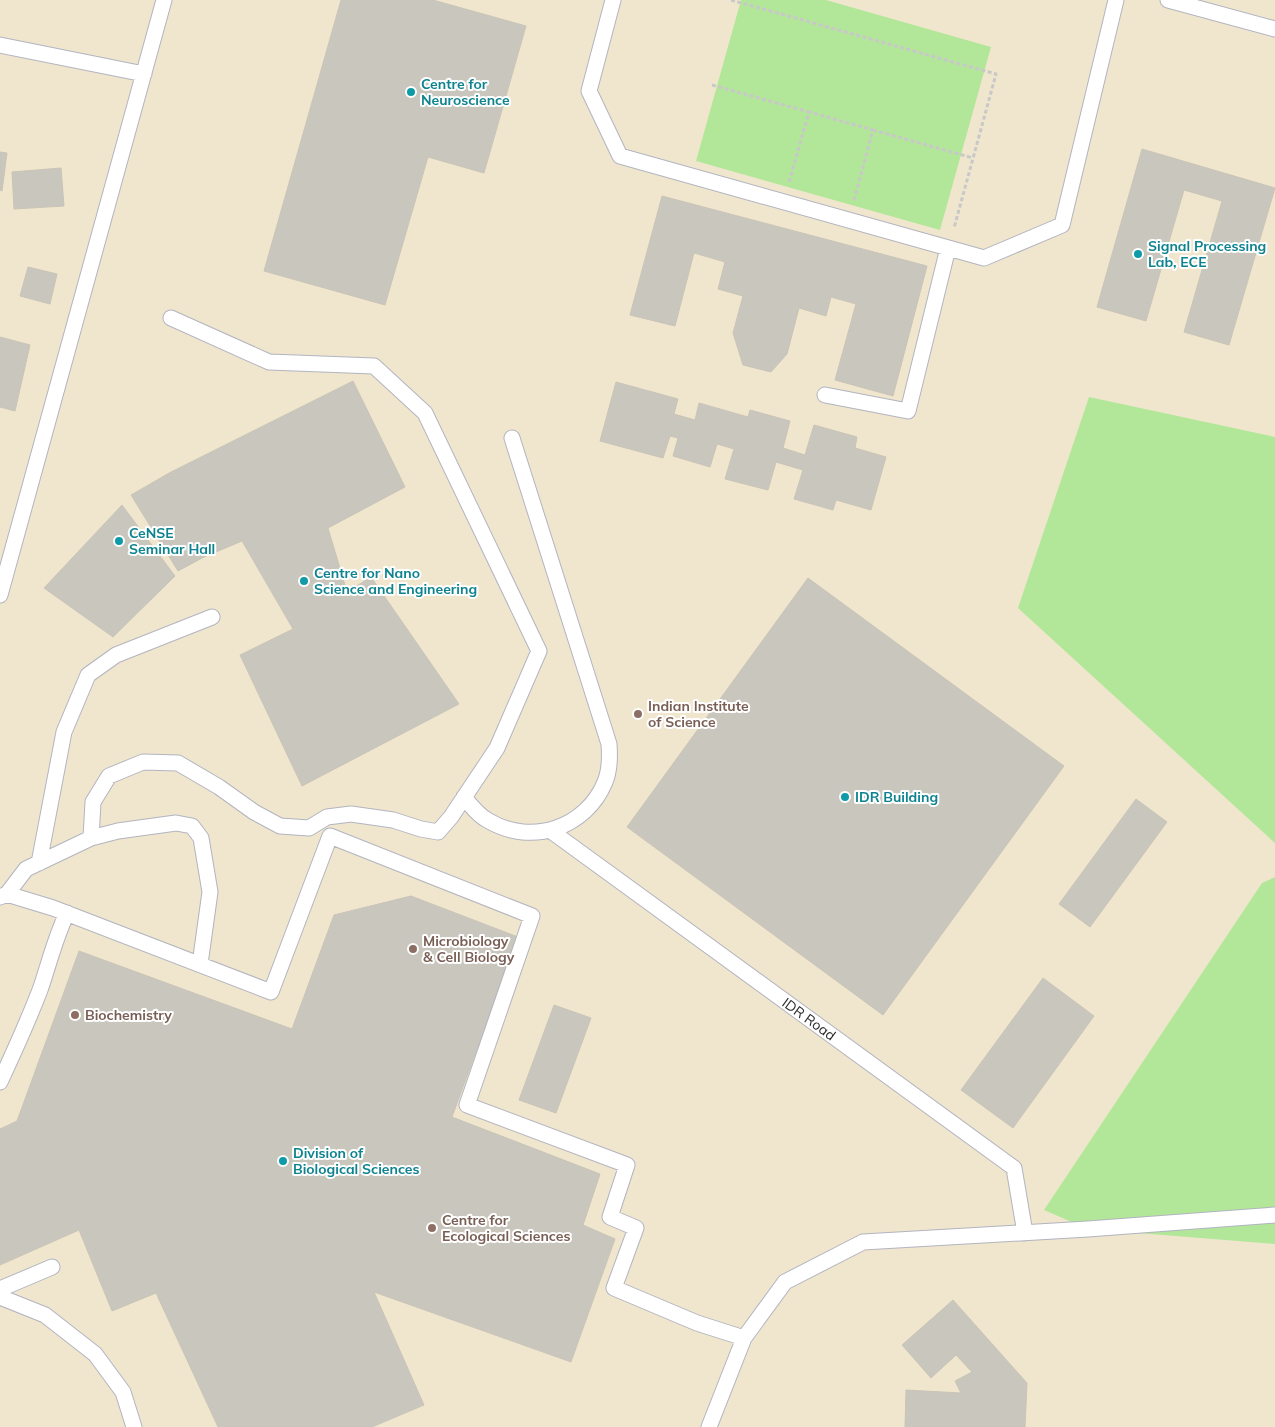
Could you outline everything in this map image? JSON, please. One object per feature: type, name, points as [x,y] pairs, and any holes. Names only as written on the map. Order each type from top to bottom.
[{"type":"lane","points":[[0,595],[164,0]]},
{"type":"lane","points":[[613,0],[589,92],[620,156],[984,258],[1062,225],[1116,0]]},
{"type":"lane","points":[[1168,0],[1275,29]]},
{"type":"lane","points":[[0,45],[144,74]]},
{"type":"lane","points":[[825,395],[908,411],[948,248]]},
{"type":"lane","points":[[91,838],[93,802],[109,776],[143,762],[178,763],[219,787],[254,812],[280,826],[309,828],[327,817],[351,814],[393,820],[438,832],[451,818],[497,748],[539,651],[425,413],[374,366],[269,362],[171,318]]},
{"type":"lane","points":[[464,797],[487,820],[502,828],[535,834],[551,831],[569,824],[584,813],[596,798],[605,782],[610,763],[609,744],[512,438]]},
{"type":"lane","points":[[39,863],[64,732],[88,675],[116,655],[212,618]]},
{"type":"lane","points":[[200,964],[210,892],[201,838],[192,826],[176,823],[118,831],[91,838],[26,870],[4,895],[67,913],[270,992],[330,836],[532,916],[467,1105],[627,1165],[610,1217],[636,1228],[614,1288],[697,1323],[744,1338]]},
{"type":"lane","name":"IDR Road","points":[[551,831],[1014,1168],[1025,1233]]},
{"type":"lane","points":[[0,1082],[18,1044],[40,989],[59,930],[67,913]]},
{"type":"lane","points":[[709,1427],[744,1338],[785,1282],[863,1242],[1025,1233],[1275,1215]]},
{"type":"lane","points":[[0,1289],[52,1267]]},
{"type":"lane","points":[[0,1297],[45,1315],[95,1354],[123,1392],[134,1427]]},
{"type":"path","points":[[731,0],[996,74],[948,248]]},
{"type":"path","points":[[712,85],[973,158]]},
{"type":"path","points":[[784,202],[809,112]]},
{"type":"path","points":[[848,220],[873,130]]},
{"type":"shaded area","name":"Indian Institute of Science","points":[[0,0],[1275,0],[1275,1427],[0,1427]]},
{"type":"green space","points":[[741,0],[826,0],[991,47],[940,230],[696,161]]},
{"type":"green space","points":[[1089,397],[1275,437],[1275,843],[1018,608]]},
{"type":"green space","points":[[1275,877],[1275,1244],[1088,1229],[1044,1210],[1262,883]]},
{"type":"building","name":"Centre for Neuroscience","points":[[341,0],[433,0],[526,26],[484,173],[428,157],[385,305],[264,271]]},
{"type":"building","name":"Signal Processing Lab, ECE","points":[[1142,149],[1275,188],[1229,345],[1184,332],[1222,201],[1184,190],[1146,321],[1097,307]]},
{"type":"building","points":[[0,152],[7,153],[2,191],[0,190]]},
{"type":"building","points":[[61,168],[64,206],[14,209],[12,172]]},
{"type":"building","points":[[662,196],[927,266],[893,396],[835,380],[856,304],[831,297],[826,316],[799,308],[787,354],[771,372],[743,365],[733,333],[743,296],[718,289],[725,262],[694,253],[675,326],[630,315]]},
{"type":"building","points":[[28,267],[57,274],[50,304],[20,296]]},
{"type":"building","points":[[0,337],[30,345],[15,411],[0,407]]},
{"type":"building","name":"Centre for Nano Science and Engineering","points":[[353,381],[405,487],[328,528],[347,592],[371,577],[459,704],[302,786],[240,655],[293,629],[242,541],[204,557],[178,571],[131,495],[171,472]]},
{"type":"building","points":[[616,382],[678,399],[674,414],[695,420],[699,403],[748,417],[750,410],[790,421],[783,448],[805,455],[814,425],[857,437],[855,448],[886,457],[871,510],[836,500],[833,510],[794,499],[803,470],[776,462],[768,490],[725,479],[734,449],[717,444],[710,467],[673,456],[678,438],[670,436],[663,458],[600,441]]},
{"type":"building","name":"CeNSE Seminar Hall","points":[[122,505],[175,576],[113,637],[44,588]]},
{"type":"building","name":"IDR Building","points":[[808,578],[1064,766],[883,1015],[627,827]]},
{"type":"building","points":[[1136,799],[1167,822],[1090,927],[1059,904]]},
{"type":"building","name":"Division of Biological Sciences","points":[[411,896],[518,937],[452,1117],[600,1174],[583,1225],[615,1239],[571,1362],[374,1292],[424,1405],[372,1427],[218,1427],[156,1293],[112,1311],[79,1230],[0,1265],[0,1129],[17,1121],[79,951],[292,1029],[334,915]]},
{"type":"building","points":[[1043,978],[1094,1016],[1013,1128],[961,1090]]},
{"type":"building","points":[[554,1005],[591,1018],[556,1113],[519,1100]]},
{"type":"building","points":[[953,1300],[1027,1383],[1025,1427],[905,1427],[906,1390],[961,1393],[955,1381],[972,1372],[956,1355],[931,1378],[902,1345]]},
{"type":"place","name":"Centre for Neuroscience","points":[[411,92]]},
{"type":"place","name":"Signal Processing Lab, ECE","points":[[1138,254]]},
{"type":"place","name":"CeNSE Seminar Hall","points":[[119,541]]},
{"type":"place","name":"Centre for Nano Science and Engineering","points":[[304,581]]},
{"type":"place","name":"Indian Institute of Science","points":[[638,714]]},
{"type":"place","name":"IDR Building","points":[[845,797]]},
{"type":"place","name":"Microbiology & Cell Biology","points":[[413,949]]},
{"type":"place","name":"Biochemistry","points":[[75,1015]]},
{"type":"place","name":"Division of Biological Sciences","points":[[283,1161]]},
{"type":"place","name":"Centre for Ecological Sciences","points":[[432,1228]]}]
